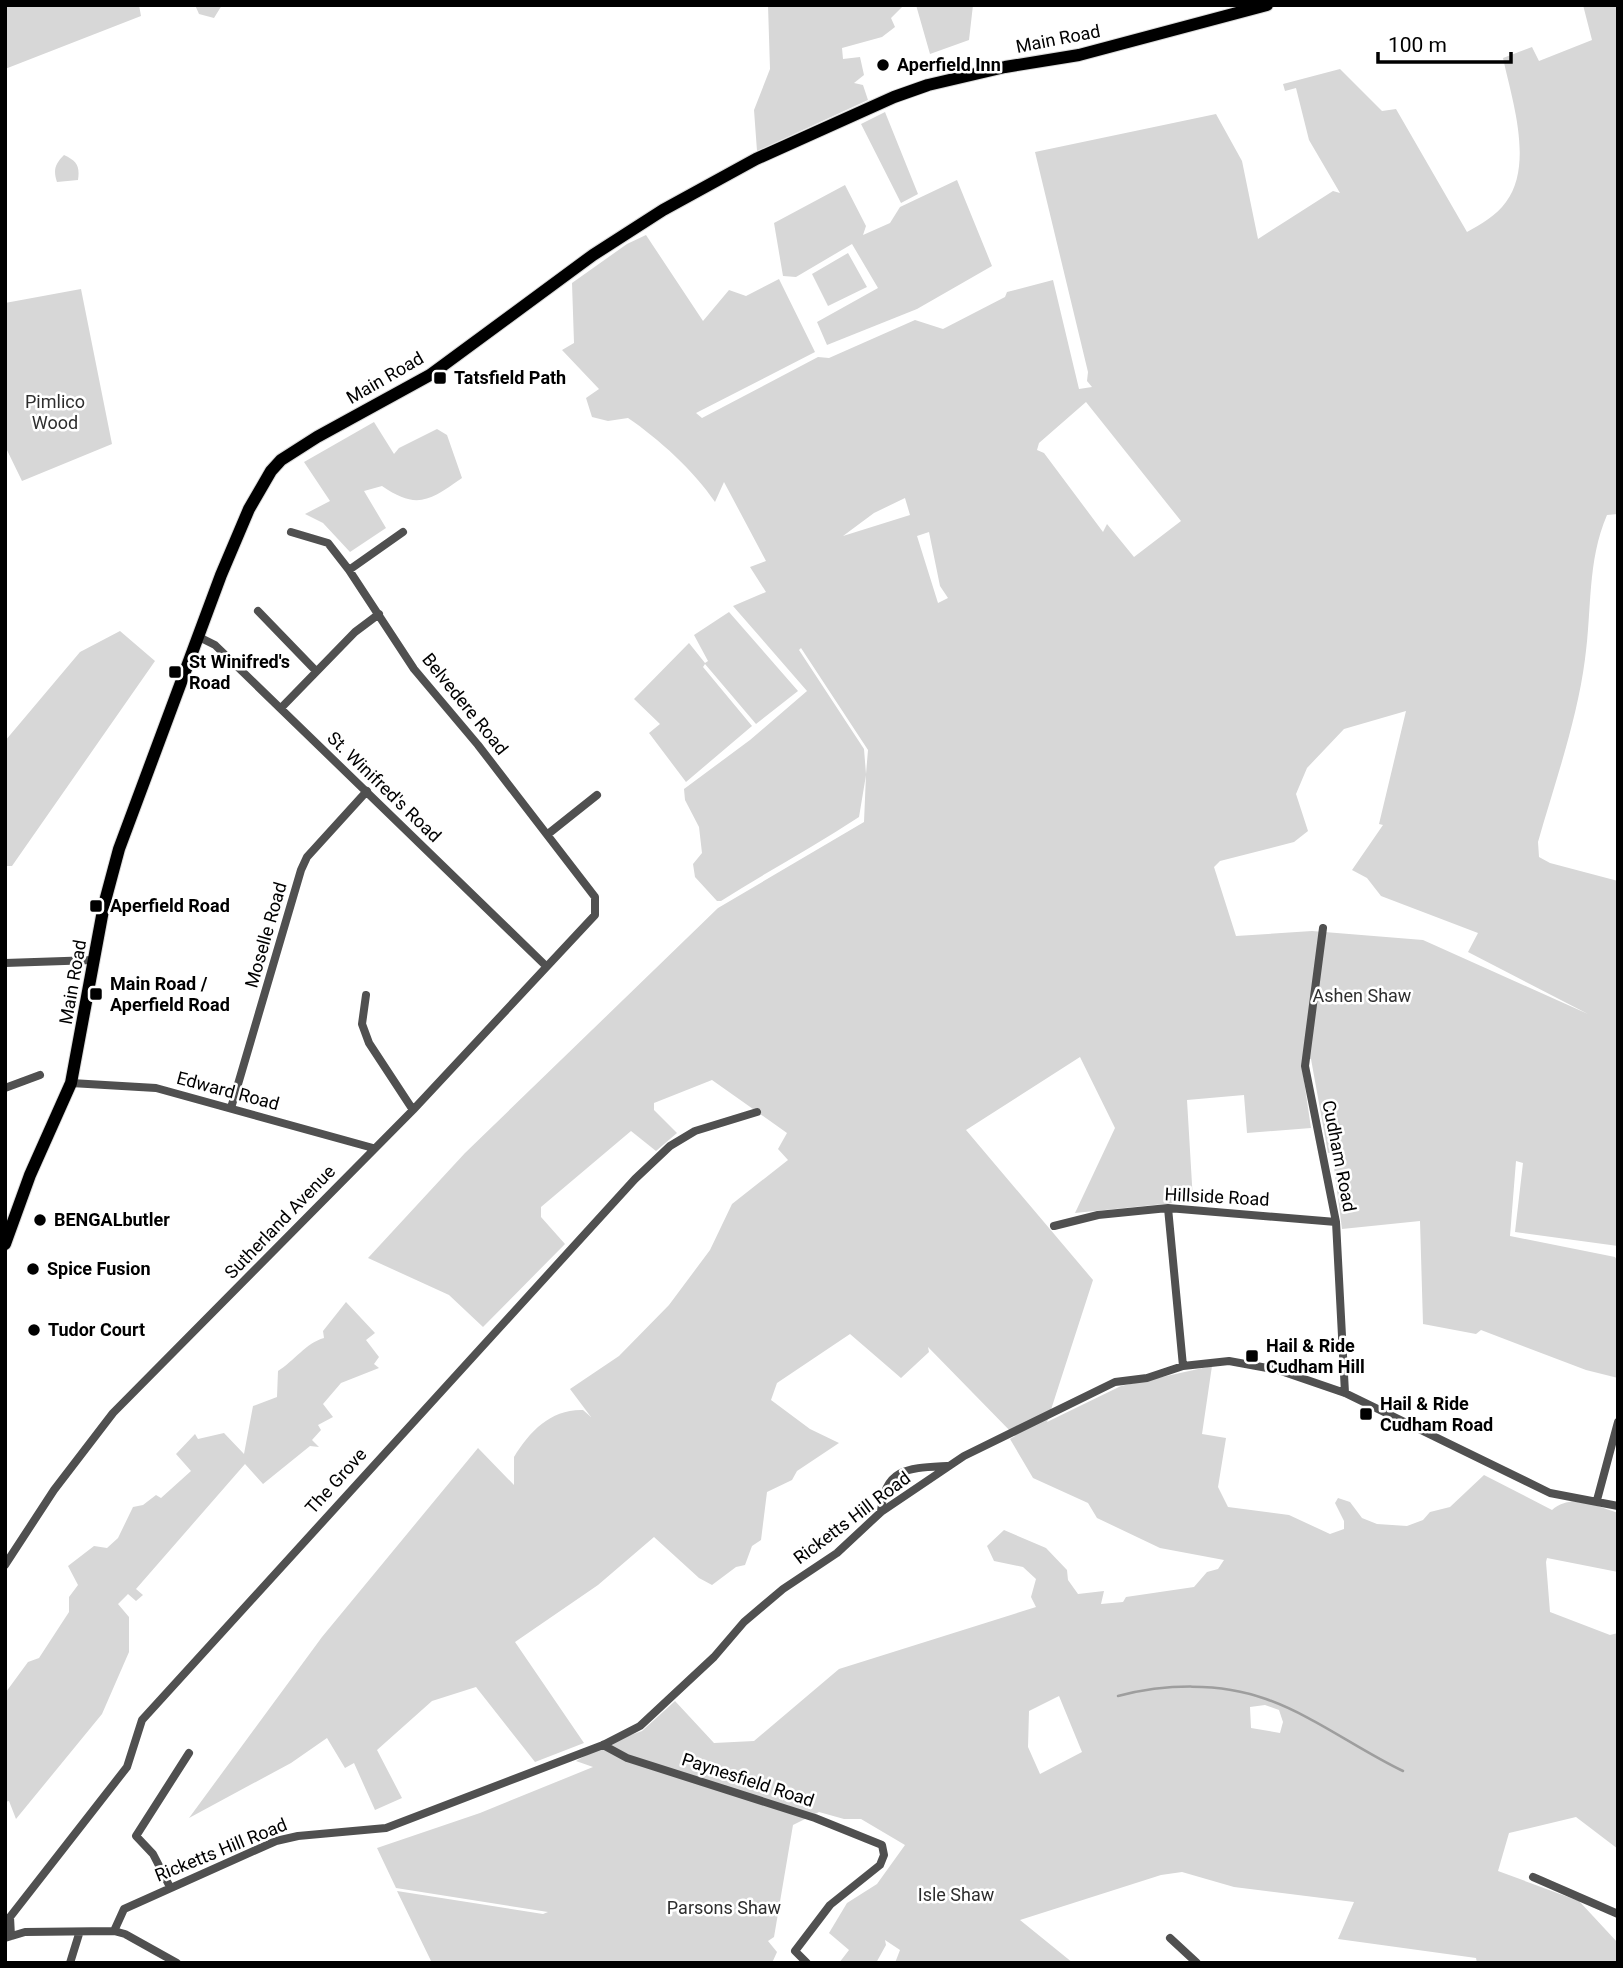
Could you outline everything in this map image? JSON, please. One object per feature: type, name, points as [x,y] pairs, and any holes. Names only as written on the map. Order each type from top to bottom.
[{"type":"main road","name":"Main Road","points":[[5,1244],[30,1175],[71,1083],[94,960],[119,849],[197,636],[250,509],[271,471],[281,460],[430,374],[561,276],[663,210],[745,164],[894,97],[928,85],[1005,67],[1079,55],[1267,5]]},
{"type":"street","name":"Belvedere Road","points":[[291,532],[328,544],[349,570],[414,669],[478,745],[595,897],[595,915]]},
{"type":"street","points":[[349,570],[403,532]]},
{"type":"street","points":[[258,611],[316,671]]},
{"type":"street","points":[[281,708],[316,671],[379,614]]},
{"type":"street","name":"St. Winifred's Road","points":[[197,636],[215,645],[546,966]]},
{"type":"street","name":"Moselle Road","points":[[231,1108],[301,870],[307,857],[367,791]]},
{"type":"street","points":[[548,834],[597,795]]},
{"type":"street","name":"Sutherland Avenue","points":[[5,1565],[54,1490],[114,1413],[412,1110],[595,915]]},
{"type":"street","name":"Cudham Road","points":[[1323,928],[1305,1066],[1336,1222],[1345,1393]]},
{"type":"street","points":[[5,962],[94,960]]},
{"type":"street","points":[[366,995],[362,1024],[369,1043],[412,1110]]},
{"type":"street","points":[[5,1088],[40,1075]]},
{"type":"street","name":"Edward Road","points":[[71,1083],[156,1088],[373,1148]]},
{"type":"street","name":"The Grove","points":[[8,1937],[8,1921],[14,1910],[127,1766],[142,1720],[340,1499],[635,1179],[670,1146],[695,1131],[757,1112]]},
{"type":"street","points":[[1168,1208],[1183,1366]]},
{"type":"street","name":"Hillside Road","points":[[1054,1226],[1098,1215],[1168,1208],[1336,1222]]},
{"type":"street","name":"Ricketts Hill Road","points":[[114,1931],[124,1909],[276,1841],[298,1836],[386,1828],[603,1745],[640,1726],[714,1657],[744,1622],[783,1589],[837,1553],[881,1512],[950,1465],[1115,1382],[1147,1378],[1183,1366],[1229,1361],[1278,1370],[1345,1393],[1539,1488],[1618,1506]]},
{"type":"street","points":[[1597,1500],[1618,1422]]},
{"type":"street","points":[[881,1512],[883,1493],[891,1479],[909,1468],[950,1465]]},
{"type":"street","name":"Paynesfield Road","points":[[603,1745],[627,1758],[815,1818],[882,1845],[884,1855],[880,1866],[830,1905],[795,1951],[807,1963]]},
{"type":"street","points":[[170,1887],[153,1854],[135,1836],[189,1753]]},
{"type":"street","points":[[1533,1877],[1618,1914]]},
{"type":"street","points":[[8,1937],[25,1932],[79,1934],[114,1931],[125,1934],[177,1963]]},
{"type":"street","points":[[70,1963],[79,1934]]},
{"type":"street","points":[[1170,1938],[1197,1963]]},
{"type":"green space","points":[[5,5],[139,5],[141,16],[5,69]]},
{"type":"green space","points":[[195,5],[222,5],[214,18],[199,14]]},
{"type":"green space","points":[[768,5],[904,5],[891,18],[895,27],[882,37],[842,48],[843,59],[860,57],[864,75],[854,83],[863,85],[868,100],[757,151],[754,110],[770,69]]},
{"type":"green space","points":[[916,5],[973,5],[969,40],[930,54]]},
{"type":"green space","points":[[1583,5],[1618,5],[1618,514],[1607,515],[1596,550],[1587,641],[1577,705],[1538,842],[1539,857],[1550,863],[1618,881],[1618,1246],[1515,1232],[1523,1163],[1516,1161],[1510,1236],[1615,1257],[1618,1262],[1618,1378],[1586,1370],[1481,1330],[1476,1334],[1423,1324],[1420,1221],[1342,1229],[1332,1152],[1328,1153],[1311,1059],[1302,1059],[1302,1067],[1311,1128],[1247,1133],[1244,1095],[1187,1100],[1193,1201],[1075,1213],[1115,1128],[1080,1057],[966,1130],[1093,1280],[1047,1422],[1121,1386],[1212,1366],[1202,1434],[1226,1438],[1218,1487],[1228,1507],[1289,1515],[1330,1534],[1344,1529],[1344,1521],[1335,1503],[1338,1498],[1350,1502],[1362,1518],[1377,1524],[1407,1526],[1423,1520],[1430,1512],[1450,1507],[1484,1475],[1552,1510],[1568,1502],[1584,1502],[1618,1513],[1618,1572],[1547,1558],[1546,1562],[1550,1612],[1610,1635],[1618,1633],[1618,1849],[1576,1817],[1509,1833],[1498,1871],[1579,1901],[1618,1943],[1616,1963],[1477,1963],[1476,1958],[1338,1939],[1354,1902],[1234,1887],[1182,1872],[1161,1875],[1020,1920],[1073,1963],[895,1963],[900,1950],[885,1940],[886,1945],[876,1963],[839,1963],[849,1950],[829,1933],[847,1903],[877,1884],[905,1845],[861,1819],[844,1819],[819,1812],[793,1825],[774,1937],[768,1941],[777,1952],[772,1963],[432,1963],[397,1891],[543,1914],[548,1912],[396,1888],[377,1848],[480,1813],[593,1767],[576,1761],[608,1743],[642,1731],[675,1701],[714,1743],[754,1741],[839,1669],[1036,1607],[1031,1597],[1036,1579],[1023,1567],[994,1561],[987,1546],[1004,1530],[1046,1548],[1067,1570],[1068,1580],[1078,1594],[1104,1591],[1101,1604],[1123,1602],[1126,1597],[1194,1587],[1207,1572],[1218,1569],[1224,1560],[1160,1548],[1097,1518],[1088,1503],[1033,1478],[1010,1439],[1015,1436],[928,1347],[929,1352],[901,1378],[850,1334],[777,1383],[771,1400],[810,1429],[839,1443],[797,1471],[792,1480],[767,1492],[761,1540],[752,1546],[745,1565],[736,1567],[712,1585],[699,1578],[654,1537],[598,1585],[515,1642],[584,1743],[535,1762],[476,1687],[432,1701],[377,1750],[402,1798],[375,1810],[354,1763],[345,1768],[327,1738],[291,1763],[189,1818],[322,1637],[478,1448],[514,1485],[514,1457],[534,1430],[561,1413],[583,1410],[591,1417],[570,1389],[619,1356],[669,1305],[710,1250],[732,1204],[788,1160],[778,1149],[787,1133],[712,1080],[654,1103],[654,1110],[677,1133],[656,1151],[631,1131],[541,1207],[541,1217],[565,1244],[483,1327],[449,1295],[368,1258],[465,1153],[718,908],[864,822],[866,775],[859,817],[825,839],[721,901],[717,901],[695,877],[693,864],[702,853],[699,827],[685,800],[684,789],[750,740],[807,691],[733,606],[766,592],[750,567],[766,561],[724,482],[715,502],[675,456],[628,418],[608,421],[592,417],[586,398],[599,389],[562,350],[574,343],[572,283],[627,244],[646,235],[703,321],[729,290],[746,296],[779,279],[815,352],[696,413],[702,418],[818,357],[829,358],[915,320],[943,329],[1005,297],[1007,292],[1053,280],[1079,389],[1092,387],[1087,381],[1088,372],[1035,152],[1216,114],[1242,161],[1258,239],[1333,191],[1340,193],[1309,140],[1296,88],[1285,91],[1283,84],[1340,69],[1382,111],[1396,109],[1467,232],[1502,207],[1514,187],[1519,169],[1518,132],[1503,58],[1532,47],[1539,61],[1592,40]],"holes":[[[1086,402],[1181,521],[1134,557],[1107,524],[1103,532],[1044,453],[1037,450],[1039,443]],[[905,498],[910,515],[843,536],[874,513]],[[929,532],[940,586],[948,598],[938,603],[917,536]],[[801,648],[868,750],[866,774],[864,749],[799,650]],[[1406,711],[1379,824],[1383,825],[1352,870],[1367,878],[1381,896],[1478,933],[1468,952],[1588,1014],[1423,940],[1312,931],[1236,936],[1214,867],[1220,861],[1294,842],[1308,831],[1296,794],[1307,768],[1344,729]],[[1059,1696],[1082,1752],[1040,1774],[1028,1747],[1029,1711]],[[1265,1705],[1279,1710],[1283,1722],[1280,1733],[1251,1728],[1250,1707]]]},
{"type":"green space","points":[[885,112],[918,194],[901,203],[861,124]]},
{"type":"green space","points":[[64,155],[77,164],[78,180],[57,182],[56,167]]},
{"type":"green space","points":[[957,180],[992,266],[917,309],[827,345],[817,322],[878,288],[852,244],[796,277],[783,276],[774,223],[845,185],[866,226],[863,235],[890,223],[900,207]]},
{"type":"green space","points":[[848,253],[867,287],[828,306],[812,274]]},
{"type":"green space","name":"Pimlico Wood","points":[[81,289],[112,444],[22,481],[5,446],[5,303]]},
{"type":"green space","points":[[374,422],[394,454],[399,448],[437,429],[447,435],[462,478],[423,500],[405,498],[382,486],[364,491],[386,528],[350,552],[323,523],[305,514],[330,501],[304,462]]},
{"type":"green space","points":[[729,612],[798,691],[756,724],[705,664],[703,667],[752,726],[686,782],[649,733],[660,724],[634,699],[689,643],[705,663],[708,661],[694,635]]},
{"type":"green space","points":[[120,631],[155,661],[12,866],[5,866],[5,741],[80,652]]},
{"type":"green space","points":[[346,1302],[375,1333],[366,1340],[379,1357],[374,1364],[379,1368],[341,1383],[323,1404],[333,1417],[318,1425],[321,1430],[312,1440],[319,1447],[310,1446],[263,1484],[245,1464],[136,1589],[143,1595],[136,1601],[128,1594],[118,1604],[129,1617],[129,1652],[102,1714],[16,1819],[9,1801],[5,1802],[6,1692],[28,1662],[39,1658],[69,1612],[69,1597],[78,1585],[68,1566],[94,1546],[107,1548],[118,1538],[133,1507],[143,1505],[156,1495],[161,1498],[191,1471],[176,1454],[195,1434],[198,1439],[224,1433],[244,1454],[253,1406],[277,1397],[278,1371],[311,1344],[324,1338],[323,1331]]},
{"type":"waterway","points":[[1118,1696],[1173,1687],[1211,1687],[1248,1693],[1301,1714],[1403,1771]]},
{"type":"place","name":"Aperfield Inn","points":[[883,65]]},
{"type":"place","name":"Tatsfield Path","points":[[440,378]]},
{"type":"place","name":"St Winifred's Road","points":[[175,672]]},
{"type":"place","name":"Aperfield Road","points":[[96,906]]},
{"type":"place","name":"Main Road / Aperfield Road","points":[[96,994]]},
{"type":"place","name":"BENGALbutler","points":[[40,1220]]},
{"type":"place","name":"Spice Fusion","points":[[33,1269]]},
{"type":"place","name":"Tudor Court","points":[[34,1330]]},
{"type":"place","name":"Hail & Ride Cudham Hill","points":[[1252,1356]]},
{"type":"place","name":"Hail & Ride Cudham Road","points":[[1366,1414]]},
{"type":"park label","name":"Ashen Shaw","points":[[1362,996]]},
{"type":"park label","name":"Isle Shaw","points":[[956,1895]]},
{"type":"park label","name":"Parsons Shaw","points":[[724,1908]]}]
